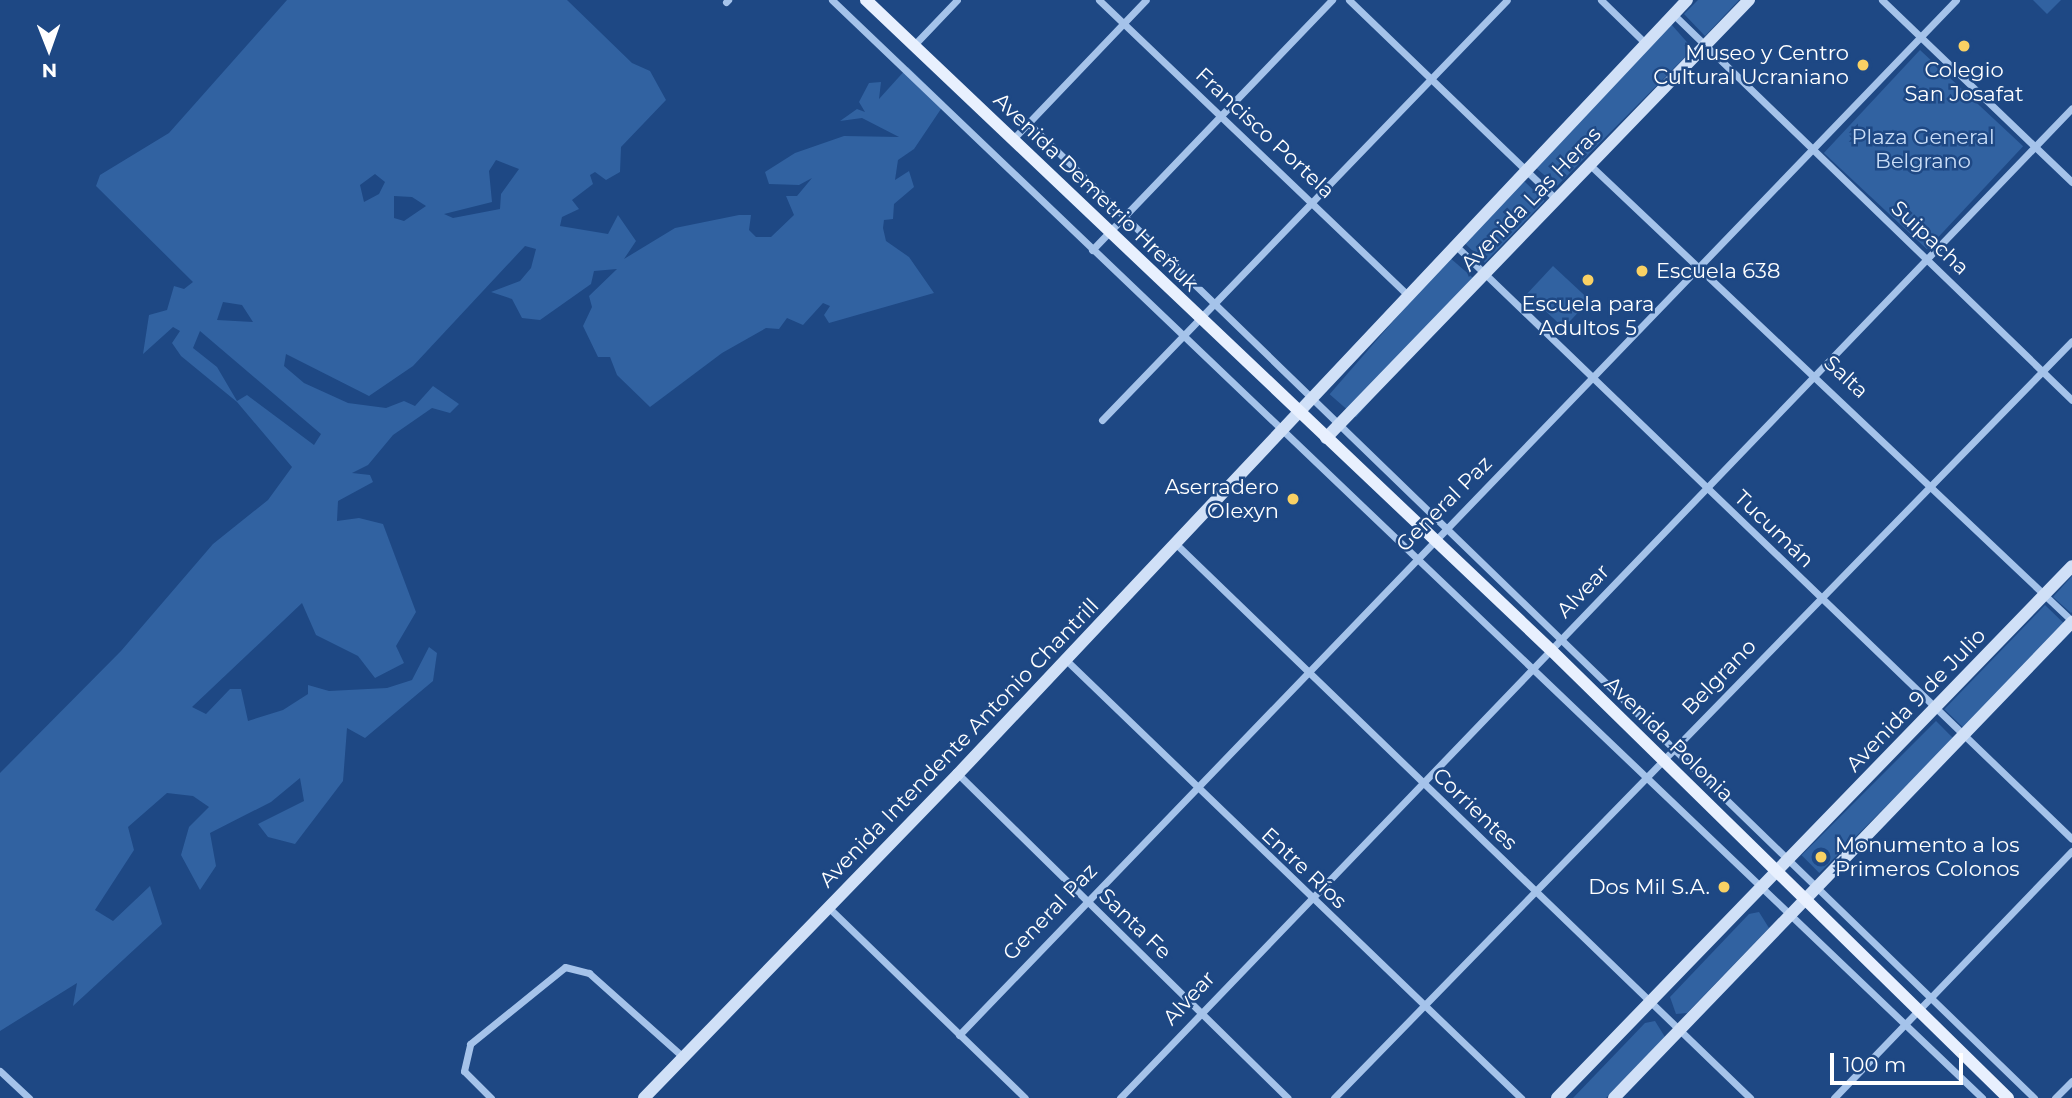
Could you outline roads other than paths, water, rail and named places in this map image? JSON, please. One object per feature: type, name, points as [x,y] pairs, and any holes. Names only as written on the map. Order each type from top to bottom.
[{"type":"main road","name":"Avenida Demetrio Hreñuk","points":[[866,0],[1299,412]]},
{"type":"main road","name":"Avenida Las Heras","points":[[1299,412],[1406,293],[1687,0]]},
{"type":"main road","name":"Avenida Las Heras","points":[[1326,438],[1487,275],[1556,199],[1749,0]]},
{"type":"main road","name":"Avenida Intendente Antonio Chantrill","points":[[643,1098],[958,774],[1299,412]]},
{"type":"main road","name":"Avenida Polonia","points":[[1299,412],[1551,650],[2008,1098]]},
{"type":"main road","name":"Avenida 9 de Julio","points":[[1557,1098],[1652,1004],[1760,888],[2072,566]]},
{"type":"main road","points":[[1614,1098],[1818,890],[2072,621]]},
{"type":"street","points":[[832,0],[1092,250],[1418,555],[1790,917],[1906,1023],[1982,1098]]},
{"type":"street","points":[[914,45],[957,0]]},
{"type":"street","name":"Francisco Portela","points":[[1099,0],[1406,293]]},
{"type":"street","points":[[1013,139],[1146,0]]},
{"type":"street","points":[[1092,250],[1332,0]]},
{"type":"street","points":[[1349,0],[1556,199]]},
{"type":"street","points":[[1102,420],[1507,0]]},
{"type":"street","points":[[1601,0],[1645,43]]},
{"type":"street","points":[[1882,0],[2072,182]]},
{"type":"street","name":"General Paz","points":[[959,1035],[1085,900],[1197,789],[1418,555],[1593,378],[1956,0]]},
{"type":"street","name":"Suipacha","points":[[1673,14],[1703,48],[2072,400]]},
{"type":"street","name":"Alvear","points":[[1120,1098],[1308,897],[1424,783],[2072,108]]},
{"type":"street","name":"Avenida Polonia","points":[[1028,123],[1448,527],[1818,890],[1933,997],[2034,1098]]},
{"type":"street","name":"Salta","points":[[1590,165],[1935,486],[2072,621]]},
{"type":"street","name":"Tucumán","points":[[1453,244],[2072,839]]},
{"type":"street","name":"Belgrano","points":[[1334,1098],[1537,892],[1820,597],[1935,486],[2072,341]]},
{"type":"street","name":"Corrientes","points":[[1176,544],[1750,1098]]},
{"type":"street","name":"Entre Ríos","points":[[1066,660],[1308,897],[1427,1005],[1521,1098]]},
{"type":"street","name":"Santa Fe","points":[[958,774],[1289,1098]]},
{"type":"street","points":[[1834,1098],[2072,851]]},
{"type":"street","points":[[828,907],[1025,1098]]},
{"type":"street","points":[[491,1098],[464,1071],[470,1044],[556,971],[577,966],[683,1057]]},
{"type":"street","points":[[0,1070],[29,1098]]},
{"type":"street","points":[[2055,1098],[2072,1081]]},
{"type":"place","name":"Colegio San Josafat","points":[[1964,46]]},
{"type":"place","name":"Museo y Centro Cultural Ucraniano","points":[[1863,65]]},
{"type":"place","name":"Escuela 638","points":[[1642,271]]},
{"type":"place","name":"Escuela para Adultos 5","points":[[1588,280]]},
{"type":"place","name":"Aserradero Olexyn","points":[[1293,499]]},
{"type":"place","name":"Monumento a los Primeros Colonos","points":[[1821,857]]},
{"type":"place","name":"Dos Mil S.A.","points":[[1724,887]]},
{"type":"park label","name":"Plaza General Belgrano","points":[[1923,149]]}]
